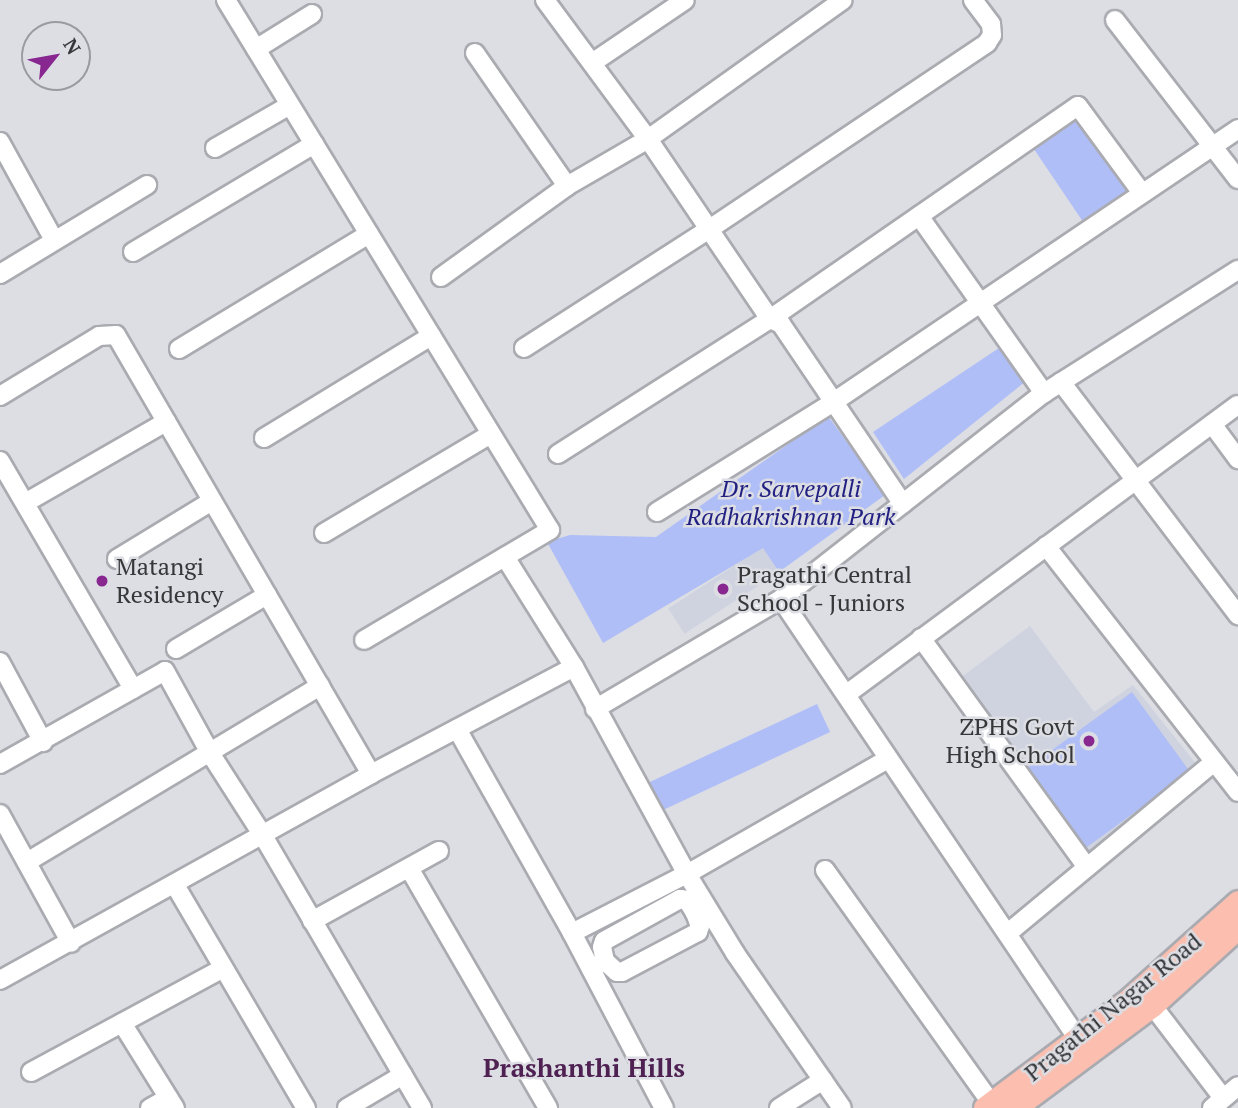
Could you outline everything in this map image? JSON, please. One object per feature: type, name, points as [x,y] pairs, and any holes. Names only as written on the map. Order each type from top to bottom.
[{"type":"main road","name":"Pragathi Nagar Road","points":[[988,1106],[1130,999],[1238,902]]},
{"type":"main road","name":"Pragathi Nagar Road","points":[[1014,1108],[1152,1005],[1238,927]]},
{"type":"street","points":[[226,0],[550,530],[365,640]]},
{"type":"street","points":[[545,0],[648,139],[769,319],[781,324],[832,403],[903,504]]},
{"type":"street","points":[[592,63],[685,0]]},
{"type":"street","points":[[441,277],[567,186],[648,139],[843,0]]},
{"type":"street","points":[[524,348],[708,230],[987,43],[992,34],[991,24],[973,0]]},
{"type":"street","points":[[256,49],[312,14]]},
{"type":"street","points":[[1115,20],[1238,179]]},
{"type":"street","points":[[475,53],[567,186]]},
{"type":"street","points":[[215,148],[290,105]]},
{"type":"street","points":[[558,454],[769,319],[1078,106],[1142,193]]},
{"type":"street","points":[[657,512],[832,403],[1238,129]]},
{"type":"street","points":[[0,142],[6,167],[54,240]]},
{"type":"street","points":[[133,252],[314,144]]},
{"type":"street","points":[[0,274],[147,185]]},
{"type":"street","points":[[919,216],[1044,393]]},
{"type":"street","points":[[179,349],[369,234]]},
{"type":"street","points":[[595,709],[781,599],[1044,393],[1238,271]]},
{"type":"street","points":[[0,397],[108,334],[116,335],[371,774]]},
{"type":"street","points":[[264,438],[431,336]]},
{"type":"street","points":[[1062,382],[1238,615]]},
{"type":"street","points":[[848,694],[1238,405]]},
{"type":"street","points":[[25,503],[166,422]]},
{"type":"street","points":[[1212,424],[1238,459]]},
{"type":"street","points":[[324,533],[491,435]]},
{"type":"street","points":[[0,461],[132,689]]},
{"type":"street","points":[[117,559],[212,501]]},
{"type":"street","points":[[1046,546],[1238,792]]},
{"type":"street","points":[[505,557],[574,667],[687,874],[701,910],[698,932],[687,938],[622,972],[598,965]]},
{"type":"street","points":[[176,649],[267,595]]},
{"type":"street","points":[[781,599],[848,694],[888,759],[1078,1039]]},
{"type":"street","points":[[921,638],[1087,867]]},
{"type":"street","points":[[0,662],[43,742]]},
{"type":"street","points":[[0,980],[71,943],[371,774],[574,667]]},
{"type":"street","points":[[0,764],[165,671],[210,753],[262,834],[422,1108]]},
{"type":"street","points":[[27,862],[320,686]]},
{"type":"street","points":[[457,729],[572,933],[598,965],[664,1108]]},
{"type":"street","points":[[572,933],[687,874],[888,759]]},
{"type":"street","points":[[1008,933],[1214,762]]},
{"type":"street","points":[[0,814],[71,943]]},
{"type":"street","points":[[312,921],[439,851]]},
{"type":"street","points":[[409,868],[548,1108]]},
{"type":"street","points":[[825,870],[988,1106]]},
{"type":"street","points":[[175,885],[306,1108]]},
{"type":"street","points":[[598,965],[604,941],[680,898],[687,900],[701,910],[735,953],[842,1108]]},
{"type":"street","points":[[31,1072],[223,968]]},
{"type":"street","points":[[1152,1005],[1218,1103],[1238,1086]]},
{"type":"street","points":[[122,1023],[171,1103],[150,1108]]},
{"type":"street","points":[[347,1108],[403,1075]]},
{"type":"street","points":[[779,1108],[823,1080]]},
{"type":"shaded area","name":"Pragathi Central School - Juniors","points":[[763,547],[779,572],[685,634],[668,609]]},
{"type":"shaded area","name":"ZPHS Govt High School","points":[[1030,626],[1094,712],[1133,685],[1201,770],[1086,858],[955,682]]},
{"type":"green space","points":[[1075,115],[1126,191],[1083,221],[1031,145]]},
{"type":"green space","points":[[1005,344],[1026,381],[904,479],[873,432]]},
{"type":"green space","name":"Dr. Sarvepalli Radhakrishnan Park","points":[[828,416],[885,495],[779,572],[763,548],[603,643],[547,542],[570,535],[656,537]]},
{"type":"green space","points":[[1132,692],[1190,772],[1084,849],[1026,769]]},
{"type":"green space","points":[[817,704],[830,732],[656,813],[643,785]]},
{"type":"place","name":"Matangi Residency","points":[[102,581]]},
{"type":"place","name":"Pragathi Central School - Juniors","points":[[723,589]]},
{"type":"place","name":"ZPHS Govt High School","points":[[1089,741]]},
{"type":"district","name":"Prashanthi Hills","points":[[584,1068]]}]
